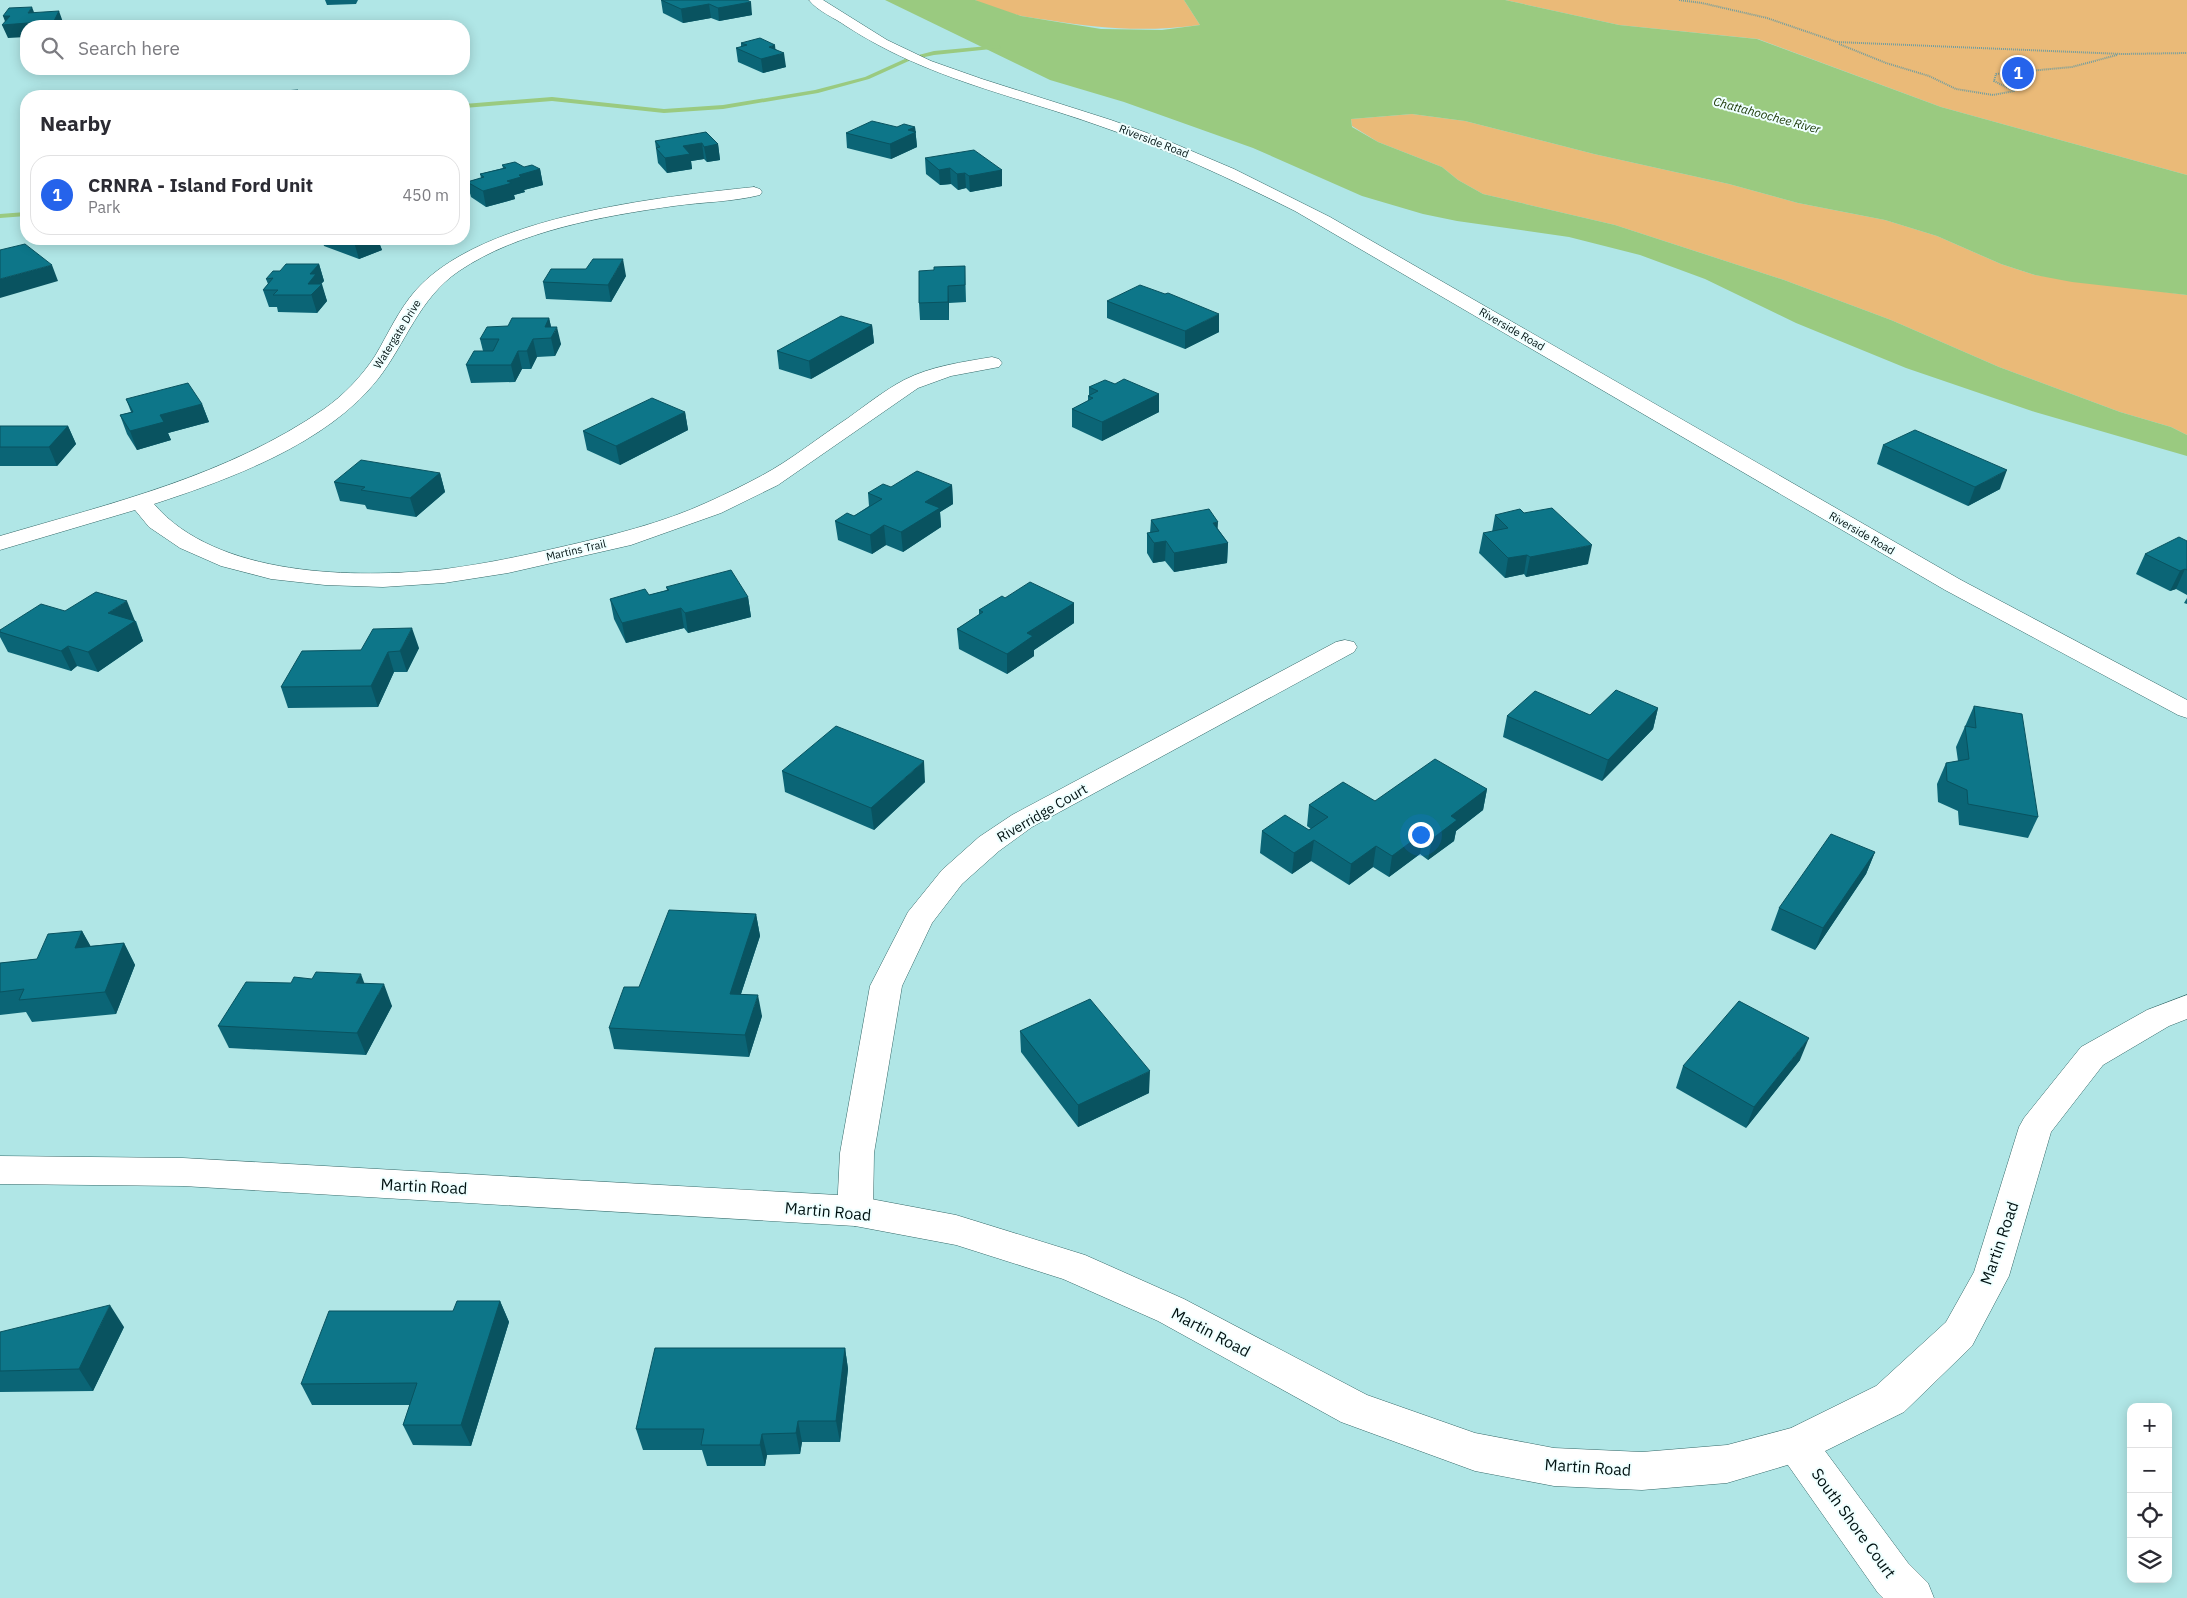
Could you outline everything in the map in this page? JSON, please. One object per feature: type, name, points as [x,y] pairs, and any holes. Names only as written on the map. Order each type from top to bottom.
[{"type":"street","name":"Riverside Road","points":[[815,0],[874,39],[924,63],[977,83],[1130,131],[1198,158],[1262,187],[1324,220],[1953,585],[2187,710]]},
{"type":"street","name":"Watergate Drive","points":[[0,543],[199,481],[254,458],[296,436],[335,410],[371,375],[412,306],[425,290],[453,267],[485,250],[529,233],[613,212],[689,198],[754,192]]},
{"type":"street","name":"Martins Trail","points":[[138,501],[157,522],[188,543],[229,561],[271,572],[324,578],[383,580],[444,576],[508,566],[623,540],[712,508],[770,480],[911,384],[947,371],[992,363]]},
{"type":"street","name":"Riverridge Court","points":[[855,1211],[857,1153],[886,986],[920,919],[952,877],[989,844],[1022,821],[1346,647]]},
{"type":"street","name":"Martin Road","points":[[0,1170],[183,1172],[855,1211],[956,1230],[1072,1266],[1171,1310],[1354,1408],[1475,1452],[1554,1466],[1642,1471],[1727,1464],[1797,1445],[1890,1399],[1959,1334],[1991,1276],[2036,1127],[2092,1056],[2158,1018],[2187,1007]]},
{"type":"street","name":"South Shore Court","points":[[1797,1445],[1893,1578],[1913,1598]]},
{"type":"path","points":[[1678,0],[1702,3],[1767,18],[1837,42],[1886,63],[1929,76],[1956,89],[1993,95],[2014,91],[1994,81],[1996,74],[2072,67],[2122,54]]},
{"type":"path","points":[[1837,42],[2122,54],[2187,53]]},
{"type":"shaded area","points":[[975,0],[1184,0],[1200,25],[1142,29],[1087,26],[1010,13],[992,8]]},
{"type":"shaded area","points":[[1505,0],[2187,0],[2187,175],[1941,107],[1758,39],[1619,25]]},
{"type":"shaded area","points":[[1412,114],[1465,121],[1594,154],[1729,184],[1798,203],[1885,220],[1937,236],[2001,264],[2035,275],[2187,295],[2187,435],[2171,427],[2120,412],[1999,367],[1891,320],[1784,280],[1615,225],[1483,194],[1458,180],[1442,167],[1378,142],[1352,126],[1351,119]]},
{"type":"water","name":"Chattahoochee River","points":[[885,0],[975,0],[1021,16],[1101,29],[1162,30],[1200,25],[1184,0],[1505,0],[1619,25],[1757,39],[1941,107],[2187,175],[2187,295],[2072,282],[2035,275],[2001,264],[1937,236],[1885,220],[1798,203],[1729,184],[1594,154],[1465,121],[1412,114],[1351,119],[1352,127],[1378,142],[1442,167],[1458,180],[1483,194],[1615,225],[1784,280],[1891,320],[1999,367],[2120,412],[2171,427],[2187,435],[2187,456],[2035,412],[1906,368],[1796,323],[1705,279],[1640,255],[1569,237],[1457,221],[1423,214],[1362,196],[1253,148],[1124,102],[1050,80]]},
{"type":"building","points":[[661,0],[747,0],[751,2],[718,8],[709,4],[681,9]]},
{"type":"building","points":[[32,7],[28,13],[59,11],[54,20],[20,20],[20,24],[2,25],[10,16],[3,16],[9,8]]},
{"type":"building","points":[[760,38],[775,45],[769,47],[784,53],[761,59],[736,48],[747,45],[741,43]]},
{"type":"building","points":[[872,121],[897,127],[904,124],[915,127],[908,130],[916,132],[890,144],[846,133]]},
{"type":"building","points":[[706,132],[718,144],[704,147],[702,143],[683,146],[690,154],[665,158],[656,148],[660,147],[655,141]]},
{"type":"building","points":[[974,150],[1002,170],[969,176],[965,173],[957,174],[950,168],[939,170],[925,158]]},
{"type":"building","points":[[515,162],[524,167],[532,165],[540,169],[519,175],[521,177],[507,181],[512,183],[483,191],[470,184],[470,181],[484,177],[480,174],[506,168],[502,165]]},
{"type":"building","points":[[26,245],[52,265],[0,279],[0,250]]},
{"type":"building","points":[[593,259],[623,259],[608,285],[543,282],[551,269],[586,269]]},
{"type":"building","points":[[286,264],[319,264],[310,274],[316,274],[308,284],[322,284],[311,295],[273,295],[278,290],[263,290],[273,278],[266,279],[273,271],[280,271]]},
{"type":"building","points":[[965,266],[965,285],[948,286],[948,302],[919,303],[919,271],[934,270],[934,267]]},
{"type":"building","points":[[1140,285],[1165,294],[1168,293],[1219,314],[1185,331],[1107,301]]},
{"type":"building","points":[[841,316],[872,325],[809,361],[777,351]]},
{"type":"building","points":[[512,318],[549,318],[545,327],[557,327],[551,338],[533,339],[527,351],[518,351],[511,365],[466,365],[474,351],[493,351],[499,339],[480,339],[487,327],[508,326]]},
{"type":"building","points":[[1124,379],[1159,394],[1102,422],[1072,409],[1093,398],[1088,396],[1098,391],[1089,387],[1105,380],[1115,384]]},
{"type":"building","points":[[188,383],[202,404],[160,415],[164,422],[130,431],[120,415],[133,412],[126,399]]},
{"type":"building","points":[[652,398],[685,412],[616,446],[583,431]]},
{"type":"building","points":[[0,426],[68,426],[49,447],[0,447]]},
{"type":"building","points":[[1915,430],[2007,470],[1975,487],[1883,445]]},
{"type":"building","points":[[361,460],[440,473],[410,498],[361,490],[365,487],[334,482]]},
{"type":"building","points":[[917,471],[952,485],[925,502],[940,508],[901,532],[884,525],[870,535],[835,521],[847,513],[854,516],[882,499],[868,493],[883,484],[891,487]]},
{"type":"building","points":[[1552,508],[1592,545],[1530,557],[1527,555],[1508,558],[1483,533],[1508,528],[1495,515],[1520,509],[1524,513]]},
{"type":"building","points":[[1209,509],[1218,522],[1213,523],[1228,543],[1174,553],[1166,541],[1154,543],[1147,533],[1159,531],[1151,520]]},
{"type":"building","points":[[2179,537],[2187,541],[2187,570],[2180,571],[2145,554]]},
{"type":"building","points":[[731,570],[748,597],[685,613],[681,608],[622,623],[610,599],[645,589],[649,595],[669,590],[666,587]]},
{"type":"building","points":[[1030,582],[1074,603],[1027,633],[1033,636],[1007,654],[957,629],[983,612],[979,610],[1002,596],[1005,598]]},
{"type":"building","points":[[96,592],[127,601],[108,613],[135,621],[88,652],[68,646],[61,651],[0,632],[0,630],[41,604],[65,611]]},
{"type":"building","points":[[412,628],[400,651],[388,652],[371,686],[281,687],[302,651],[361,650],[373,629]]},
{"type":"building","points":[[1616,690],[1658,708],[1608,760],[1507,716],[1535,691],[1590,715]]},
{"type":"building","points":[[1974,706],[2022,714],[2038,817],[1968,804],[1967,790],[1947,781],[1946,763],[1969,759],[1965,726],[1976,728]]},
{"type":"building","points":[[836,726],[924,761],[871,808],[782,771]]},
{"type":"building","points":[[1435,759],[1487,789],[1451,816],[1457,820],[1432,839],[1423,833],[1392,856],[1376,846],[1351,864],[1314,840],[1294,853],[1262,831],[1285,815],[1309,830],[1328,817],[1309,805],[1343,782],[1375,801]]},
{"type":"building","points":[[1831,834],[1875,852],[1823,928],[1779,908]]},
{"type":"building","points":[[669,910],[756,914],[730,994],[758,995],[745,1035],[609,1028],[624,987],[639,987]]},
{"type":"building","points":[[82,931],[75,948],[124,943],[105,992],[19,1000],[24,989],[0,992],[0,963],[37,959],[48,934]]},
{"type":"building","points":[[316,972],[361,974],[356,983],[384,984],[357,1033],[218,1026],[246,982],[291,983],[294,977],[312,979]]},
{"type":"building","points":[[1090,999],[1150,1071],[1078,1105],[1020,1031]]},
{"type":"building","points":[[1739,1001],[1809,1038],[1754,1107],[1683,1066]]},
{"type":"building","points":[[457,1301],[500,1301],[461,1425],[403,1425],[417,1383],[301,1384],[329,1311],[453,1311]]},
{"type":"building","points":[[110,1305],[79,1369],[0,1371],[0,1332]]},
{"type":"building","points":[[655,1348],[845,1348],[836,1421],[798,1421],[796,1433],[762,1434],[760,1445],[701,1445],[704,1429],[636,1429]]},
{"type":"waterway","points":[[470,106],[552,99],[664,111],[723,107],[816,92],[867,78],[909,59],[934,53],[999,47]]},
{"type":"waterway","points":[[0,216],[20,214]]},
{"type":"place","name":"CRNRA - Island Ford Unit","points":[[2018,73]]}]
